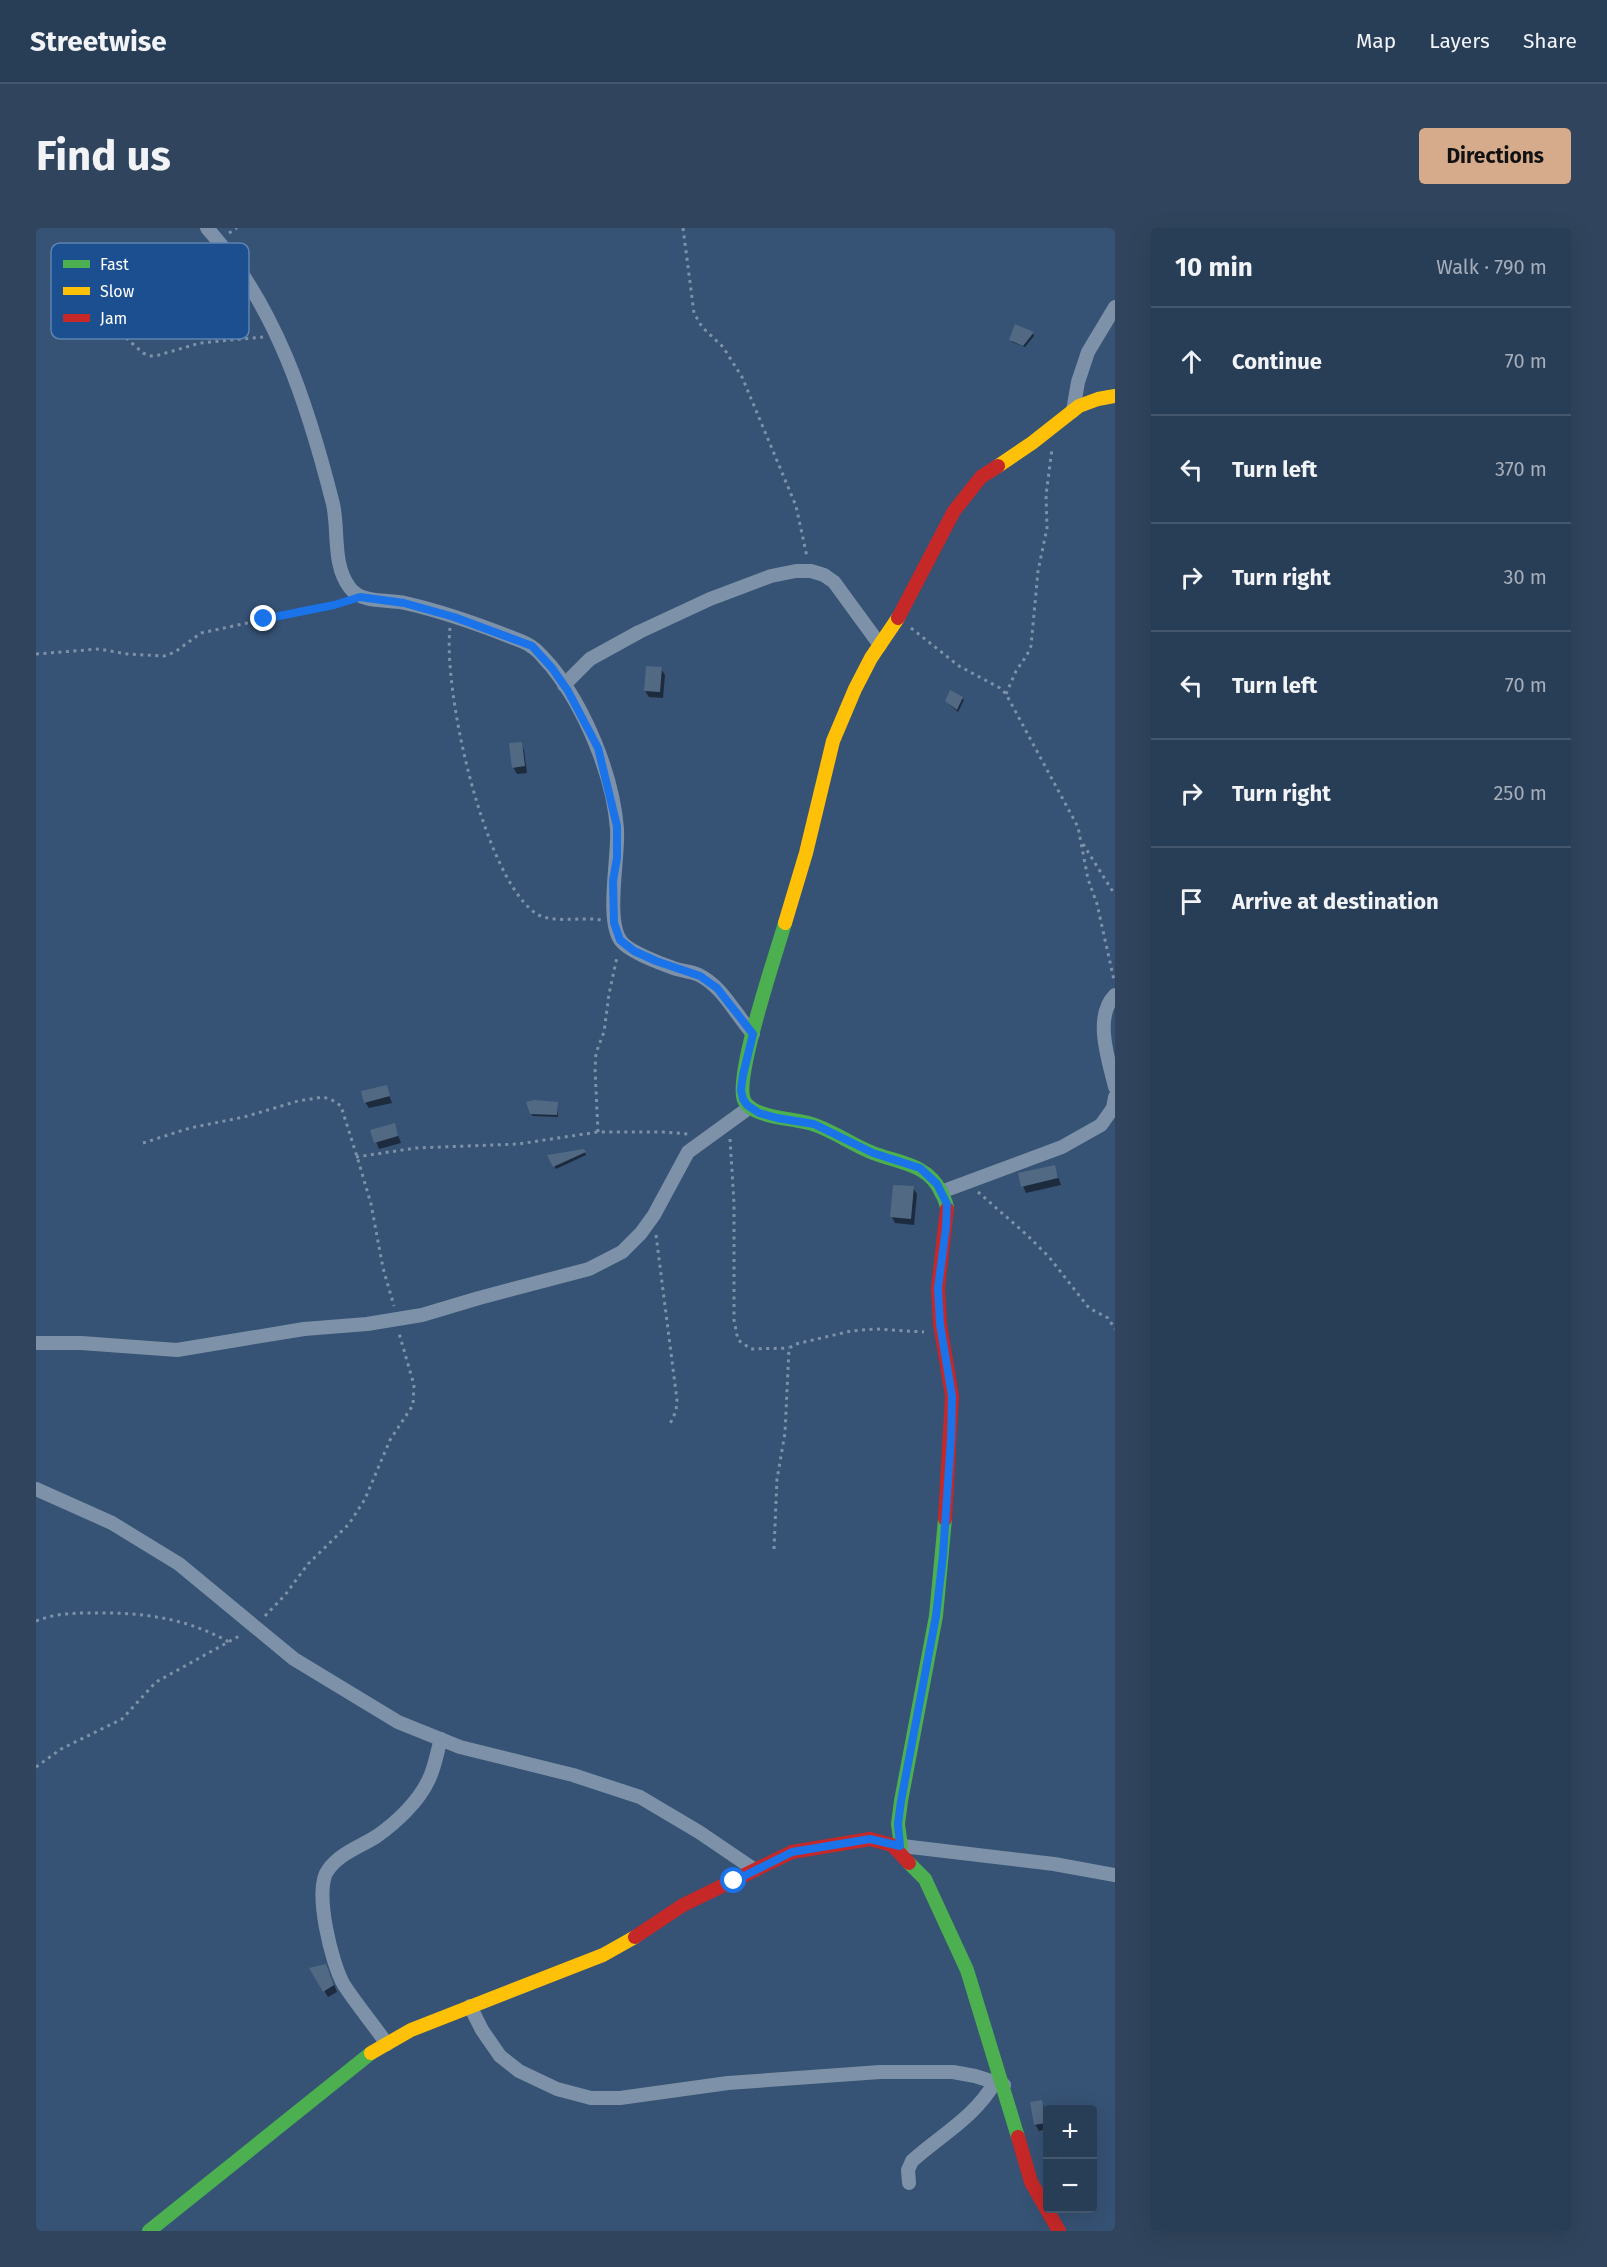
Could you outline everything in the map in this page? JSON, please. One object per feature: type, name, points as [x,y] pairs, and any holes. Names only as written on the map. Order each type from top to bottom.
[{"type":"street","points":[[207,228],[218,243]]},
{"type":"street","points":[[249,285],[276,333],[313,430],[334,509],[342,571],[350,588],[360,597],[404,603],[452,616],[532,646],[564,685],[584,717],[598,748],[617,826],[617,858],[613,881],[614,923],[620,938],[634,951],[675,969],[700,976],[717,988],[753,1034]]},
{"type":"street","points":[[1073,411],[1078,382],[1088,352],[1115,307]]},
{"type":"street","points":[[1059,2231],[1032,2182],[1000,2084],[967,1970],[924,1879],[896,1845],[901,1801],[934,1626],[943,1555],[952,1396],[938,1288],[947,1204],[937,1184],[920,1168],[873,1153],[814,1124],[759,1113],[743,1099],[741,1090],[753,1034],[806,853],[833,741],[855,689],[898,618],[954,511],[981,477],[1032,443],[1073,411],[1098,399],[1115,396]]},
{"type":"street","points":[[564,685],[590,659],[639,632],[711,599],[771,576],[811,571],[824,575],[834,582],[880,645]]},
{"type":"street","points":[[1115,995],[1104,1016],[1106,1042],[1115,1087]]},
{"type":"street","points":[[941,1192],[1062,1147],[1101,1125],[1113,1108],[1115,1097]]},
{"type":"street","points":[[36,1343],[177,1350],[304,1329],[398,1319],[438,1312],[479,1298],[589,1269],[622,1252],[641,1233],[688,1152],[750,1107]]},
{"type":"street","points":[[36,1489],[112,1523],[178,1564],[294,1659],[398,1722],[460,1747],[573,1775],[640,1797],[699,1832],[755,1870]]},
{"type":"street","points":[[387,2044],[343,1983],[327,1932],[322,1886],[326,1871],[342,1855],[376,1836],[393,1823],[415,1800],[429,1779],[441,1739]]},
{"type":"street","points":[[149,2231],[361,2061],[387,2044],[411,2030],[603,1955],[642,1933],[683,1905],[792,1852],[870,1839],[896,1845],[1054,1864],[1115,1875]]},
{"type":"street","points":[[470,2006],[482,2030],[500,2056],[519,2070],[558,2089],[591,2098],[620,2098],[728,2083],[880,2072],[953,2072],[1000,2084]]},
{"type":"street","points":[[909,2183],[908,2170],[912,2161],[958,2125],[1000,2084]]},
{"type":"path","points":[[683,228],[694,313],[702,327],[723,347],[742,377],[796,506],[811,571]]},
{"type":"path","points":[[249,339],[276,333]]},
{"type":"path","points":[[127,339],[143,353],[151,356],[200,343],[246,339]]},
{"type":"path","points":[[1006,694],[1031,646],[1038,571],[1047,528],[1046,495],[1054,424]]},
{"type":"path","points":[[36,654],[99,649],[127,654],[164,656],[175,652],[201,633],[334,605],[360,597]]},
{"type":"path","points":[[452,616],[449,643],[450,673],[461,736],[480,814],[506,878],[521,901],[536,914],[553,918],[590,918],[614,923]]},
{"type":"path","points":[[898,618],[959,666],[992,683],[1006,694],[1078,827],[1088,879],[1097,904],[1115,984]]},
{"type":"path","points":[[1080,839],[1115,895]]},
{"type":"path","points":[[598,1132],[596,1060],[606,1024],[620,938]]},
{"type":"path","points":[[36,1767],[61,1749],[122,1719],[156,1682],[253,1627],[285,1595],[308,1564],[349,1524],[365,1499],[390,1440],[413,1405],[414,1385],[387,1284],[371,1204],[341,1106],[323,1097],[298,1101],[244,1117],[190,1128],[143,1143]]},
{"type":"path","points":[[728,1122],[734,1203],[734,1320],[738,1340],[751,1349],[789,1348],[796,1344],[851,1331],[874,1329],[942,1332]]},
{"type":"path","points":[[356,1157],[416,1148],[518,1144],[598,1132],[663,1132],[706,1138]]},
{"type":"path","points":[[967,1184],[990,1201],[1027,1235],[1089,1308],[1108,1318],[1115,1329]]},
{"type":"path","points":[[657,1209],[658,1252],[677,1400],[676,1411],[670,1424]]},
{"type":"path","points":[[774,1549],[777,1479],[785,1433],[789,1348]]},
{"type":"path","points":[[36,1621],[60,1613],[137,1613],[201,1627],[229,1642]]},
{"type":"building","points":[[1015,324],[1034,332],[1023,346],[1009,340]]},
{"type":"building","points":[[646,666],[662,667],[660,692],[644,691]]},
{"type":"building","points":[[950,690],[963,697],[957,710],[945,701]]},
{"type":"building","points":[[522,742],[525,766],[512,768],[509,743]]},
{"type":"building","points":[[387,1085],[390,1096],[364,1103],[361,1091]]},
{"type":"building","points":[[534,1100],[558,1102],[557,1115],[530,1114],[526,1102]]},
{"type":"building","points":[[395,1123],[398,1136],[374,1143],[370,1130]]},
{"type":"building","points":[[584,1149],[586,1152],[553,1167],[547,1155]]},
{"type":"building","points":[[1055,1165],[1058,1178],[1021,1187],[1018,1173]]},
{"type":"building","points":[[893,1185],[914,1186],[911,1219],[890,1217]]},
{"type":"building","points":[[326,1964],[334,1985],[323,1992],[309,1968]]},
{"type":"building","points":[[1042,2100],[1043,2124],[1034,2125],[1030,2102]]},
{"type":"traffic: fast","points":[[785,923],[750,1042],[745,1067],[744,1100],[756,1111],[815,1125],[873,1153],[921,1170],[935,1183],[944,1198],[947,1209]]},
{"type":"traffic: fast","points":[[901,1846],[898,1824],[901,1801],[936,1616],[945,1519]]},
{"type":"traffic: fast","points":[[909,1863],[925,1879],[967,1970],[1018,2137]]},
{"type":"traffic: fast","points":[[149,2231],[371,2053]]},
{"type":"traffic: slow","points":[[998,466],[1079,406],[1115,396]]},
{"type":"traffic: slow","points":[[785,923],[806,853],[833,741],[871,658],[898,618]]},
{"type":"traffic: slow","points":[[371,2053],[411,2030],[603,1955],[635,1937]]},
{"type":"traffic: jam","points":[[898,618],[954,511],[981,477],[998,466]]},
{"type":"traffic: jam","points":[[945,1519],[952,1396],[940,1324],[938,1288],[947,1209]]},
{"type":"traffic: jam","points":[[635,1937],[683,1905],[792,1852],[870,1839],[892,1845],[909,1863]]},
{"type":"traffic: jam","points":[[1018,2137],[1031,2182],[1059,2231]]},
{"type":"route","points":[[264,619],[334,605],[360,597],[404,603],[454,617],[532,646],[552,668],[568,691],[584,717],[598,748],[617,826],[617,858],[613,881],[614,923],[620,940],[634,951],[675,969],[692,972],[717,988],[753,1034],[741,1090],[747,1105],[759,1113],[814,1124],[873,1153],[920,1168],[937,1184],[947,1204],[938,1288],[940,1324],[952,1396],[943,1555],[936,1616],[901,1801],[898,1824],[900,1846],[870,1839],[792,1852],[734,1881]]}]
